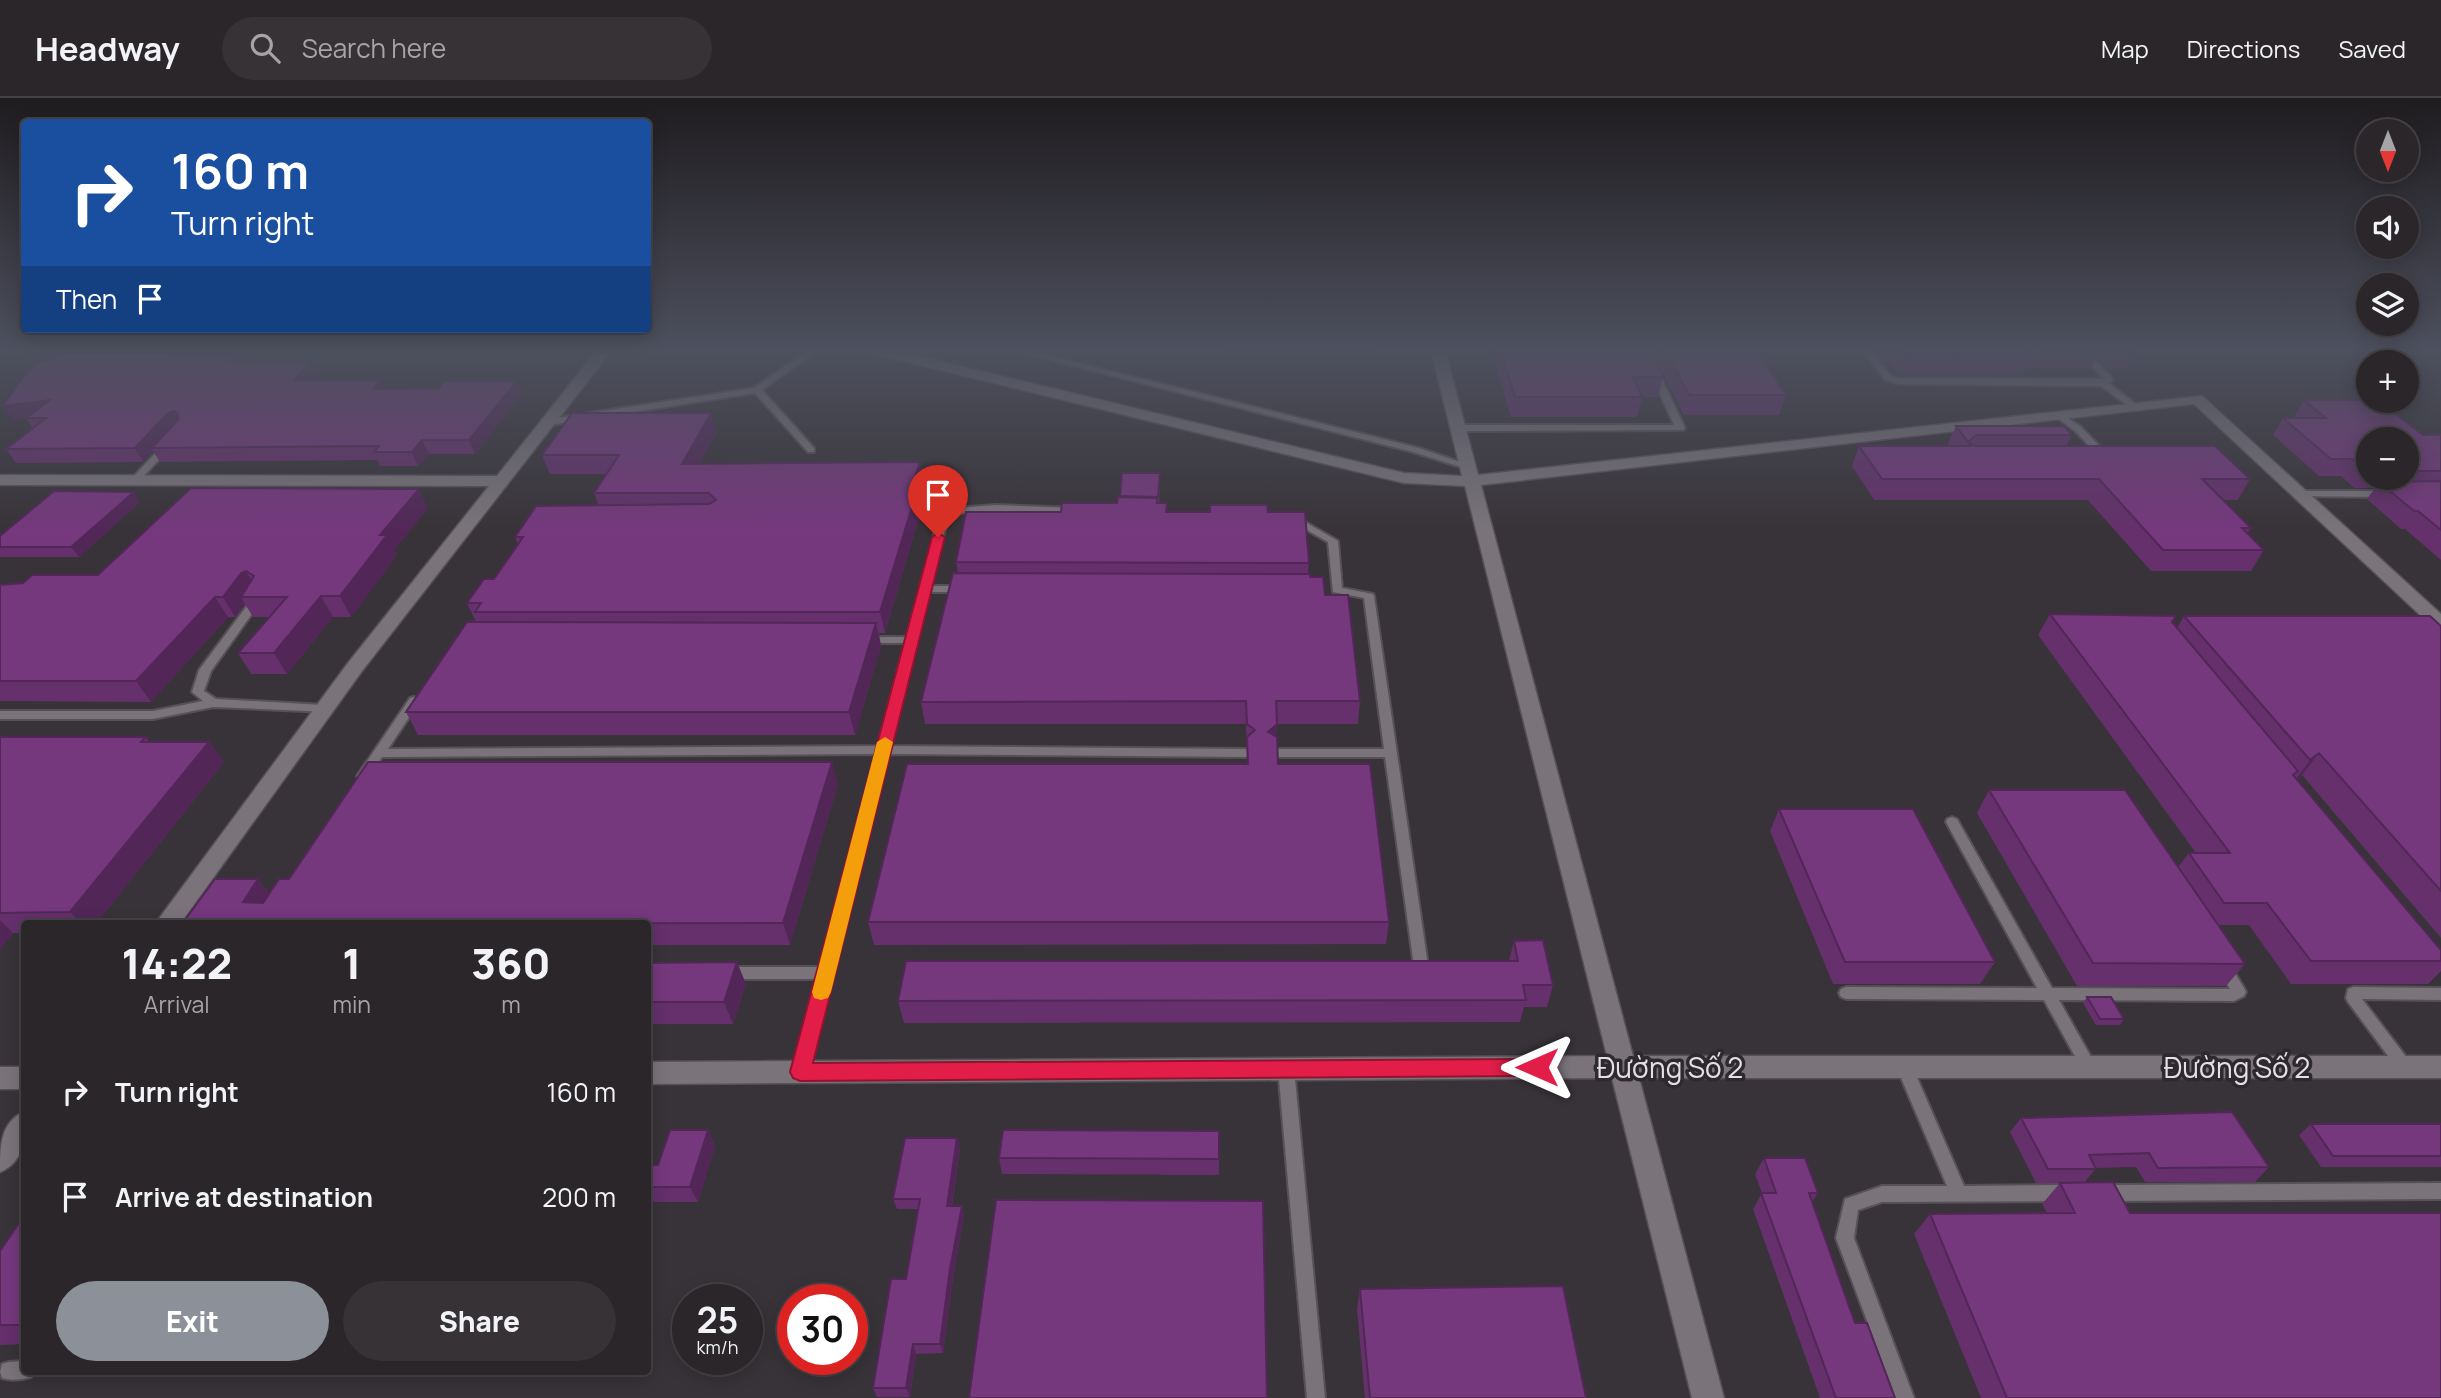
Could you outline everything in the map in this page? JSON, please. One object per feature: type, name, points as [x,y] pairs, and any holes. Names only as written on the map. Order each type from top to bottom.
[{"type":"street","points":[[170,920],[324,709],[559,411]]},
{"type":"street","points":[[1125,411],[1404,478],[1469,474],[2095,411]]},
{"type":"street","points":[[1454,411],[1708,1398]]},
{"type":"street","points":[[2210,411],[2441,624]]},
{"type":"street","points":[[0,480],[504,481]]},
{"type":"street","name":"Đường Số 2","points":[[651,1073],[1286,1068],[2441,1067]]},
{"type":"street","points":[[0,1078],[21,1078]]},
{"type":"street","points":[[0,1159],[21,1128]]},
{"type":"lane","points":[[550,422],[623,411]]},
{"type":"lane","points":[[776,411],[811,450]]},
{"type":"lane","points":[[1260,411],[1403,446],[1469,474]]},
{"type":"lane","points":[[1458,428],[1680,428],[1672,411]]},
{"type":"lane","points":[[2059,415],[2078,429],[2107,459]]},
{"type":"lane","points":[[135,480],[172,440]]},
{"type":"lane","points":[[2094,459],[2120,459]]},
{"type":"lane","points":[[2300,494],[2402,494]]},
{"type":"lane","points":[[800,1072],[945,511],[996,508],[1091,511]]},
{"type":"lane","points":[[1281,517],[1295,518],[1333,541],[1337,590]]},
{"type":"lane","points":[[925,589],[980,589]]},
{"type":"lane","points":[[1323,590],[1369,596],[1420,959]]},
{"type":"lane","points":[[213,703],[198,692],[205,670],[259,597]]},
{"type":"lane","points":[[857,640],[912,640]]},
{"type":"lane","points":[[356,787],[418,695]]},
{"type":"lane","points":[[0,715],[153,715],[213,703],[324,709]]},
{"type":"lane","points":[[378,753],[883,750],[1247,753]]},
{"type":"lane","points":[[1276,753],[1391,753]]},
{"type":"lane","points":[[1952,822],[2088,1066]]},
{"type":"lane","points":[[1846,993],[2234,995],[2239,992],[2219,959]]},
{"type":"lane","points":[[716,973],[826,973]]},
{"type":"lane","points":[[2405,1067],[2353,998],[2353,993],[2441,994]]},
{"type":"lane","points":[[1904,1066],[1959,1194]]},
{"type":"lane","points":[[1286,1068],[1316,1398]]},
{"type":"lane","points":[[1905,1398],[1845,1238],[1852,1205],[1882,1194],[2441,1191]]},
{"type":"building","points":[[36,411],[493,411],[469,440],[422,440],[412,452],[374,452],[379,446],[152,448],[178,420],[178,413],[174,411],[168,413],[135,448],[6,449],[46,418],[26,418]]},
{"type":"building","points":[[2317,411],[2394,413],[2413,427],[2356,427],[2356,462],[2352,459],[2331,459],[2283,418],[2326,418]]},
{"type":"building","points":[[572,413],[711,413],[682,464],[920,462],[916,474],[922,474],[880,612],[475,612],[481,603],[467,603],[484,579],[494,579],[523,537],[515,537],[536,506],[709,504],[716,500],[709,493],[594,493],[619,455],[542,455]]},
{"type":"building","points":[[1956,426],[2064,426],[2072,435],[1976,435],[1968,442]]},
{"type":"building","points":[[2419,432],[2423,435],[2441,435],[2441,471],[2419,471]]},
{"type":"building","points":[[1968,442],[1976,446],[2215,446],[2250,479],[2202,479],[2251,528],[2242,528],[2264,550],[2163,550],[2099,479],[1882,479],[1859,446],[1971,446]]},
{"type":"building","points":[[1122,473],[1160,473],[1158,497],[1120,496]]},
{"type":"building","points":[[2419,481],[2441,481],[2441,530],[2389,490],[2419,490]]},
{"type":"building","points":[[191,488],[419,489],[380,535],[387,535],[340,596],[321,596],[274,653],[238,653],[287,597],[241,597],[254,576],[246,571],[241,573],[223,597],[215,597],[136,681],[0,681],[0,585],[23,583],[32,575],[98,575]]},
{"type":"building","points":[[54,491],[134,492],[71,547],[0,547],[0,536]]},
{"type":"building","points":[[1118,497],[1157,498],[1157,503],[1167,503],[1166,512],[1210,512],[1210,505],[1267,505],[1268,512],[1305,512],[1309,563],[956,562],[966,512],[1061,512],[1062,503],[1117,503]]},
{"type":"building","points":[[953,573],[1310,574],[1310,577],[1323,577],[1325,595],[1348,595],[1360,701],[1276,701],[1277,724],[1268,732],[1277,737],[1278,764],[1370,764],[1389,922],[868,922],[907,764],[1248,764],[1247,737],[1255,730],[1247,724],[1246,701],[921,702]]},
{"type":"building","points":[[2050,614],[2176,616],[2172,622],[2298,771],[2293,775],[2441,950],[2441,961],[2311,961],[2267,903],[2224,903],[2189,853],[2230,853]]},
{"type":"building","points":[[2184,616],[2430,616],[2441,626],[2441,891],[2319,753],[2310,760]]},
{"type":"building","points":[[467,622],[876,623],[849,712],[406,712]]},
{"type":"building","points":[[0,737],[146,737],[141,742],[209,742],[70,912],[0,913]]},
{"type":"building","points":[[368,762],[832,762],[783,923],[651,923],[651,920],[185,920],[215,879],[258,879],[243,902],[263,903],[279,879],[289,879]]},
{"type":"building","points":[[1989,790],[2125,790],[2245,964],[2093,963]]},
{"type":"building","points":[[1779,809],[1913,809],[1995,962],[1845,962]]},
{"type":"building","points":[[1543,940],[1553,985],[1523,985],[1526,1000],[898,1001],[906,961],[1518,961],[1514,941]]},
{"type":"building","points":[[737,962],[724,1002],[651,1002],[651,963]]},
{"type":"building","points":[[2087,997],[2111,997],[2124,1019],[2100,1019]]},
{"type":"building","points":[[2232,1112],[2269,1167],[2158,1168],[2149,1153],[2089,1155],[2096,1169],[2048,1169],[2021,1118]]},
{"type":"building","points":[[2311,1124],[2441,1124],[2441,1156],[2333,1156]]},
{"type":"building","points":[[670,1130],[708,1130],[690,1187],[651,1187],[651,1165],[658,1165]]},
{"type":"building","points":[[1003,1130],[1219,1131],[1219,1159],[999,1158]]},
{"type":"building","points":[[905,1138],[957,1138],[947,1206],[962,1206],[940,1344],[913,1344],[906,1388],[873,1388],[891,1279],[906,1279],[920,1199],[893,1199]]},
{"type":"building","points":[[1764,1158],[1805,1158],[1818,1193],[1809,1193],[1855,1323],[1867,1323],[1895,1398],[1836,1398],[1761,1193],[1776,1193]]},
{"type":"building","points":[[2113,1182],[2130,1213],[2441,1213],[2441,1398],[2007,1398],[1930,1214],[2075,1213],[2060,1183]]},
{"type":"building","points":[[996,1200],[1263,1201],[1267,1398],[969,1398]]},
{"type":"building","points":[[21,1220],[21,1325],[0,1325],[0,1251]]},
{"type":"building","points":[[1563,1286],[1586,1398],[1370,1398],[1360,1289]]},
{"type":"slow traffic","points":[[821,992],[885,742]]},
{"type":"route","points":[[938,537],[800,1072],[1537,1067]]}]
